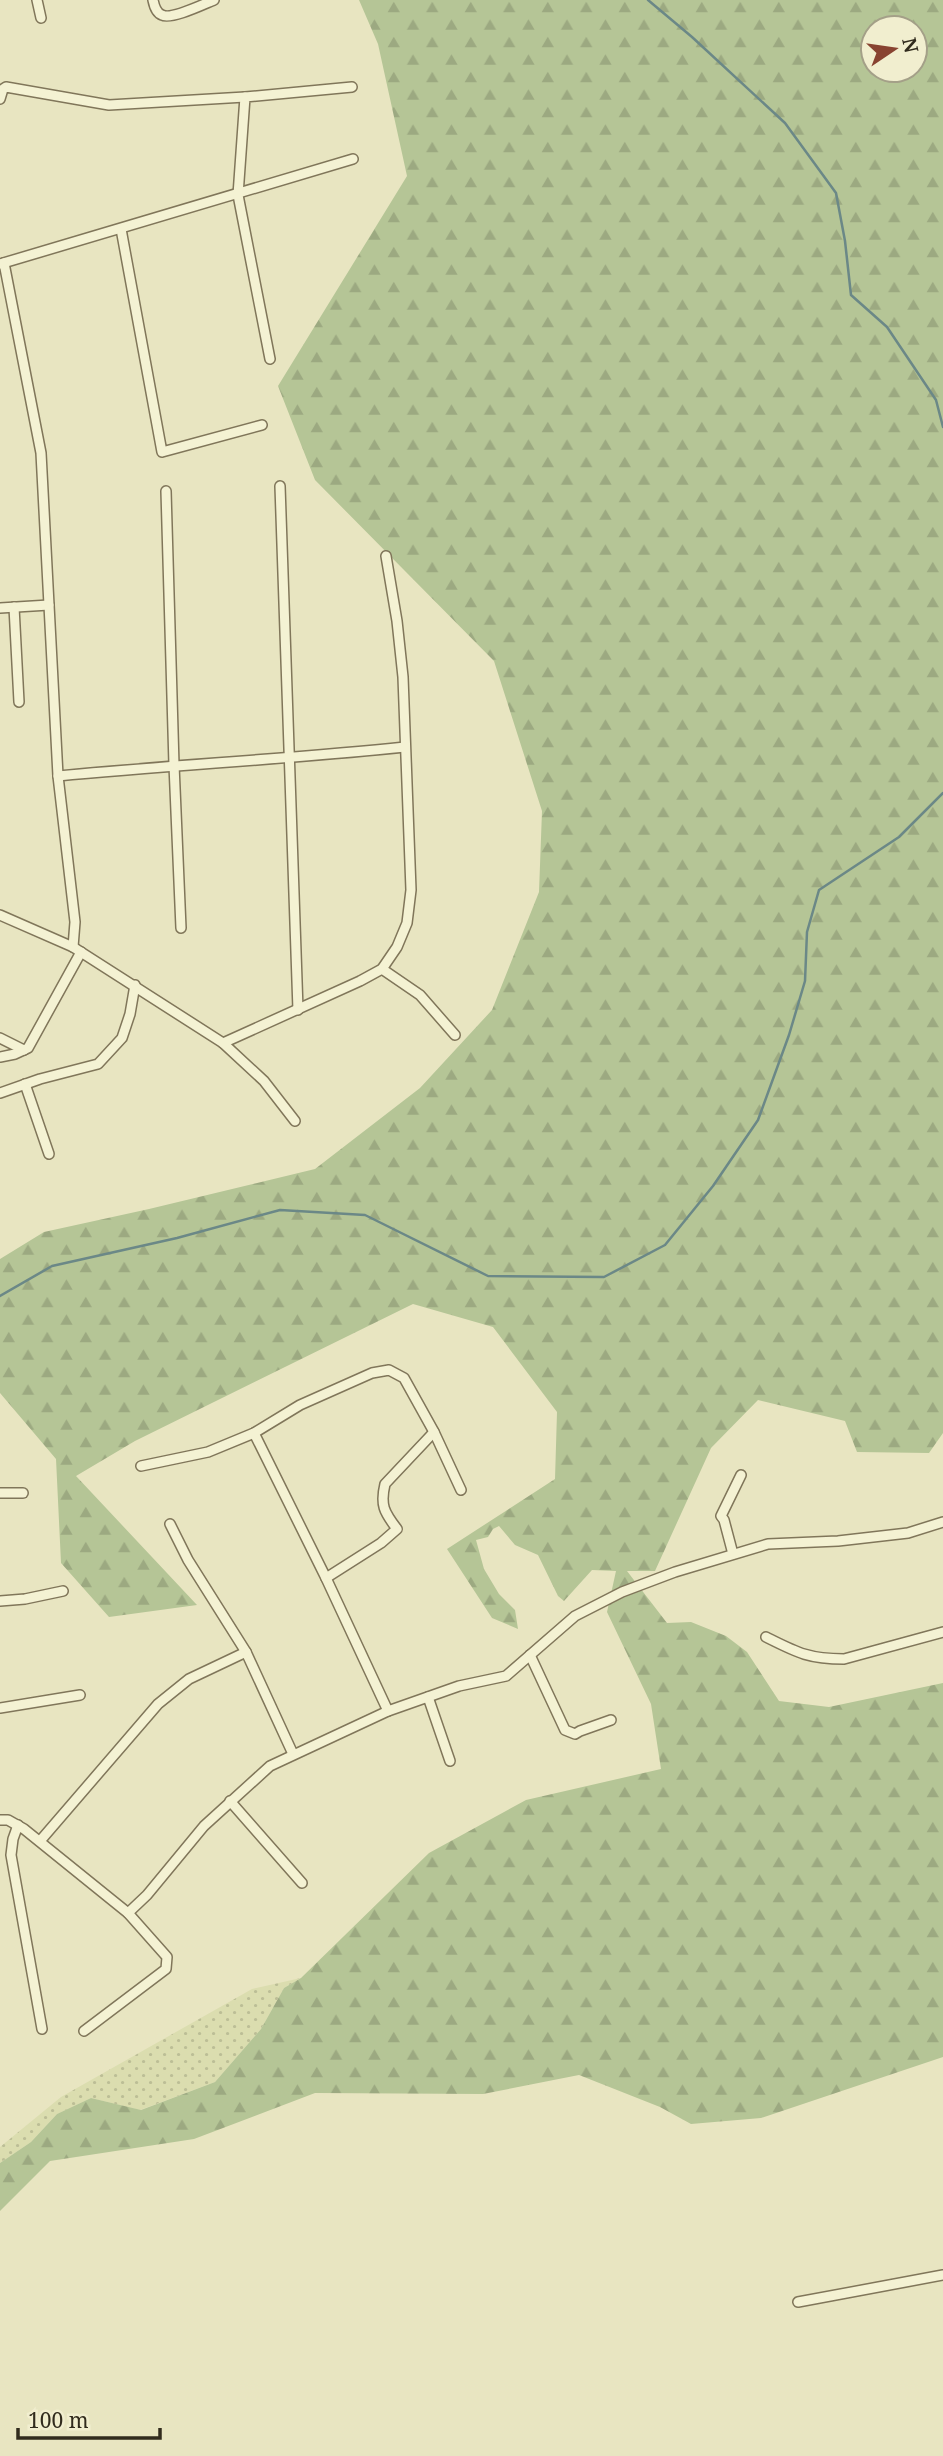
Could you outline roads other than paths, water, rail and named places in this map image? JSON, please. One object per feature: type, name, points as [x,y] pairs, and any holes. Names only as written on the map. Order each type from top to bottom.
[{"type":"street","points":[[37,0],[41,18]]},
{"type":"street","points":[[153,0],[162,15],[170,16],[214,0]]},
{"type":"street","points":[[0,99],[6,87],[109,106],[352,88]]},
{"type":"street","points":[[245,97],[238,195],[270,359]]},
{"type":"street","points":[[0,1057],[28,1048],[77,949],[58,776],[41,453],[2,264],[353,159]]},
{"type":"street","points":[[121,229],[162,452],[262,425]]},
{"type":"street","points":[[280,486],[299,1010]]},
{"type":"street","points":[[166,491],[181,928]]},
{"type":"street","points":[[223,1043],[299,1010],[382,969],[397,947],[407,923],[411,890],[403,677],[386,556]]},
{"type":"street","points":[[0,608],[49,605]]},
{"type":"street","points":[[15,607],[19,702]]},
{"type":"street","points":[[58,776],[174,765],[288,759],[405,747]]},
{"type":"street","points":[[0,915],[77,949],[223,1043],[264,1081],[295,1121]]},
{"type":"street","points":[[382,969],[420,995],[455,1035]]},
{"type":"street","points":[[0,1093],[98,1064],[122,1038],[135,985]]},
{"type":"street","points":[[0,1038],[24,1050]]},
{"type":"street","points":[[24,1084],[49,1154]]},
{"type":"street","points":[[141,1466],[208,1452],[254,1433],[300,1405],[372,1373],[389,1370],[404,1378],[434,1432],[461,1490]]},
{"type":"street","points":[[326,1577],[381,1543],[397,1529],[384,1513],[385,1484],[434,1432]]},
{"type":"street","points":[[254,1433],[326,1577],[388,1711]]},
{"type":"street","points":[[733,1554],[721,1516],[741,1475]]},
{"type":"street","points":[[0,1493],[23,1493]]},
{"type":"street","points":[[128,1913],[147,1895],[204,1826],[270,1766],[388,1711],[459,1685],[506,1676],[575,1616],[622,1592],[675,1572],[768,1544],[838,1541],[908,1533],[943,1522]]},
{"type":"street","points":[[170,1524],[188,1560],[246,1652],[293,1754]]},
{"type":"street","points":[[0,1601],[63,1591]]},
{"type":"street","points":[[766,1637],[801,1655],[844,1659],[943,1632]]},
{"type":"street","points":[[40,1841],[158,1704],[189,1679],[246,1652]]},
{"type":"street","points":[[530,1655],[565,1730],[575,1734],[611,1720]]},
{"type":"street","points":[[0,1708],[80,1695]]},
{"type":"street","points":[[428,1697],[450,1761]]},
{"type":"street","points":[[229,1801],[302,1884]]},
{"type":"street","points":[[0,1820],[18,1825],[128,1913],[167,1957],[166,1969],[84,2031]]},
{"type":"street","points":[[18,1825],[13,1839],[12,1855],[42,2029]]},
{"type":"street","points":[[798,2301],[943,2275]]},
{"type":"waterway","points":[[648,0],[785,123],[836,193],[851,295],[887,327],[936,400],[943,427]]},
{"type":"waterway","points":[[0,1296],[52,1266],[177,1238],[280,1210],[365,1215],[488,1276],[604,1277],[665,1245],[713,1186],[758,1120],[789,1035],[805,981],[807,932],[819,890],[899,837],[943,793]]}]
